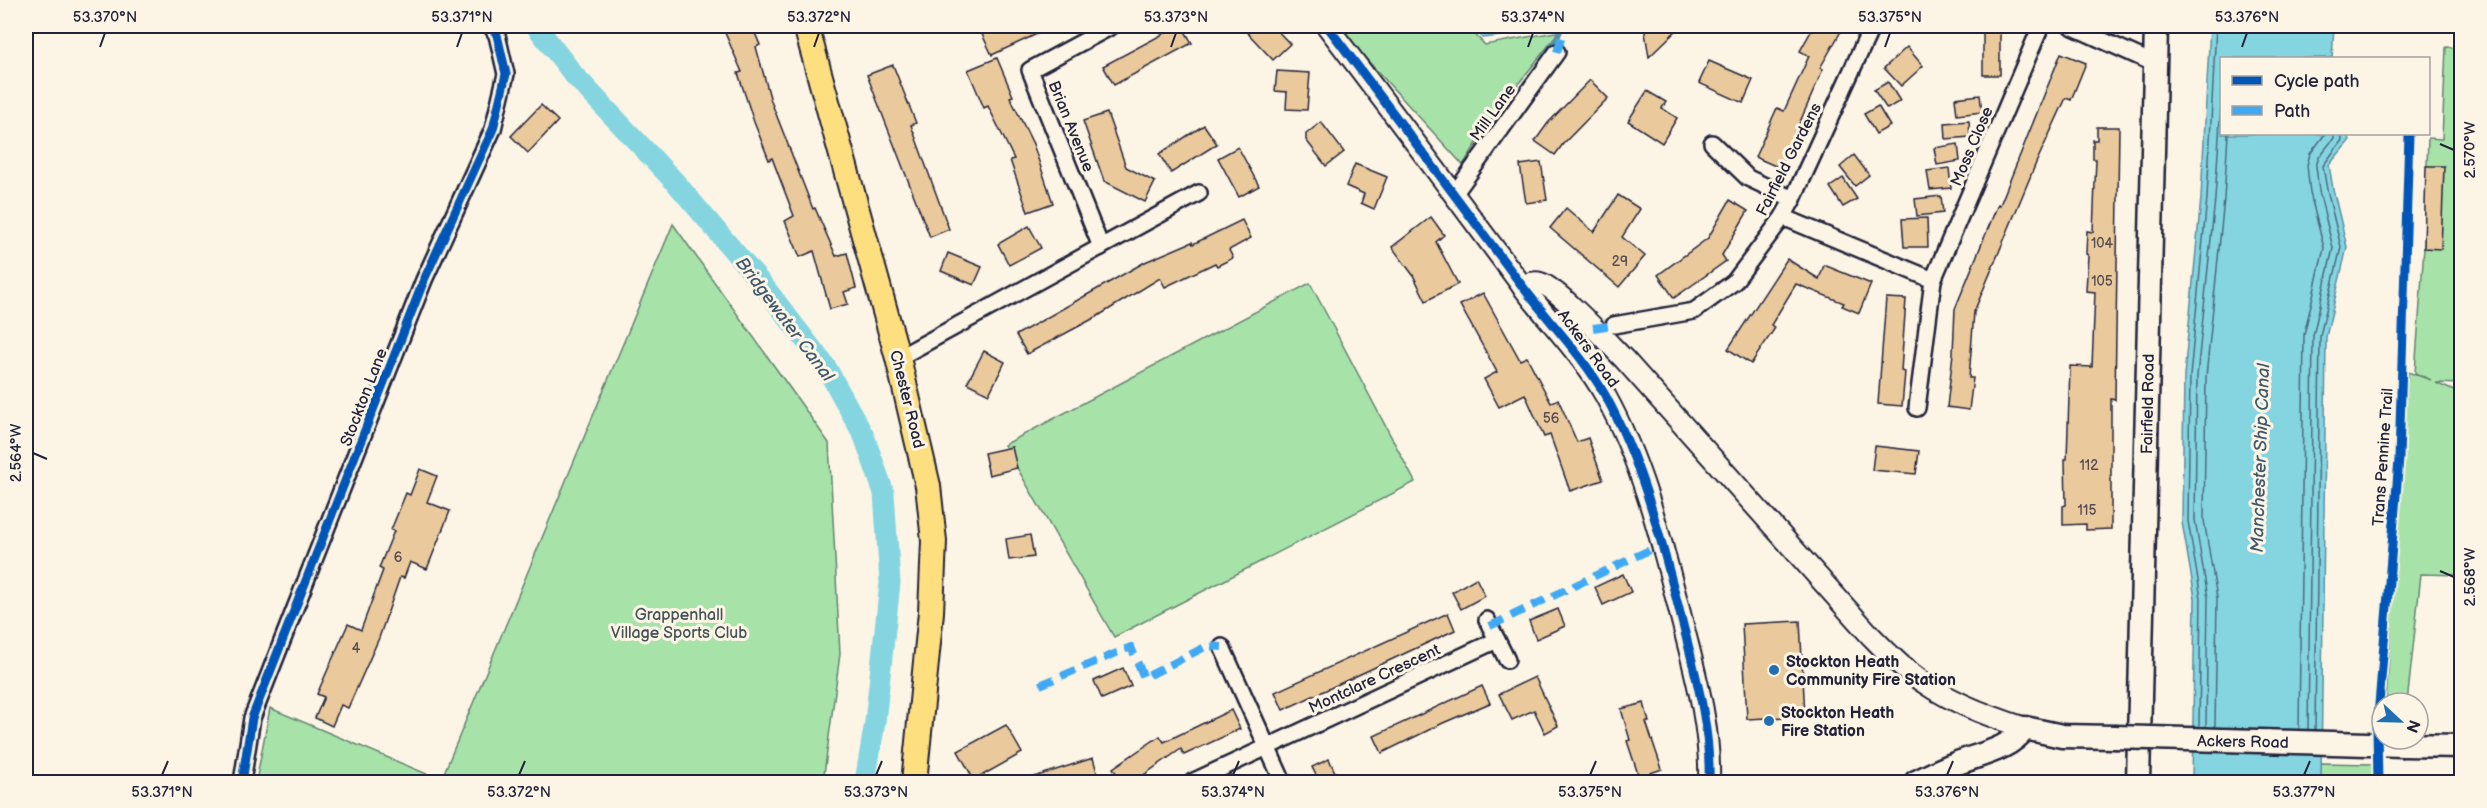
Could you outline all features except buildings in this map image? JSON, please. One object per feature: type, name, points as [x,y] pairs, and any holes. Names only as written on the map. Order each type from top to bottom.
[{"type":"main road","name":"Chester Road","points":[[806,26],[898,358],[928,486],[934,541],[931,612],[914,783]]},
{"type":"main road","name":"Fairfield Road","points":[[2138,783],[2156,26]]},
{"type":"main road","name":"Ackers Road","points":[[2025,728],[2062,736],[2462,746]]},
{"type":"main road","points":[[1916,783],[1952,765],[2007,745],[2025,728]]},
{"type":"street","name":"Stockton Lane","points":[[242,783],[252,718],[424,280],[493,129],[506,74],[496,35],[491,26]]},
{"type":"street","name":"Brian Avenue","points":[[1101,247],[1030,70],[1112,26]]},
{"type":"street","name":"Ackers Road","points":[[1327,26],[1455,193],[1522,286],[1576,352],[1604,394],[1625,436],[1662,544],[1707,727],[1709,783]]},
{"type":"street","name":"Fairfield Gardens","points":[[1614,325],[1694,311],[1734,282],[1783,217],[1872,26]]},
{"type":"street","name":"Moss Close","points":[[1917,408],[1934,280],[2041,26]]},
{"type":"street","points":[[2071,26],[2155,64]]},
{"type":"street","name":"Mill Lane","points":[[1455,193],[1557,52]]},
{"type":"street","points":[[1713,143],[1748,178],[1792,199]]},
{"type":"street","points":[[898,358],[1199,194]]},
{"type":"street","points":[[1783,217],[1934,280]]},
{"type":"street","name":"Ackers Road","points":[[1522,286],[1533,282],[1547,286],[1593,328],[1624,359],[1871,636],[1910,673],[1950,698],[1987,716],[2025,728]]},
{"type":"street","points":[[1486,620],[1508,660]]},
{"type":"street","name":"Montclare Crescent","points":[[1192,783],[1497,640]]},
{"type":"street","points":[[1221,647],[1283,783]]},
{"type":"green space","points":[[1336,26],[1467,26],[1485,45],[1560,31],[1500,107],[1463,165]]},
{"type":"green space","points":[[2446,47],[2461,48],[2461,384],[2436,383],[2461,394],[2461,417],[2458,428],[2462,430],[2461,575],[2421,574],[2408,691],[2387,691],[2408,372],[2431,380],[2415,373],[2424,248],[2428,138],[2442,139]]},
{"type":"green space","name":"Grappenhall Village Sports Club","points":[[673,224],[829,443],[840,654],[823,782],[256,782],[270,708],[441,780]]},
{"type":"green space","points":[[1310,283],[1415,482],[1114,637],[1004,445]]},
{"type":"green space","points":[[2321,763],[2373,764],[2373,782],[2321,782]]},
{"type":"water","points":[[1476,26],[1525,26],[1500,36],[1482,38]]},
{"type":"water","name":"Manchester Ship Canal","points":[[2210,26],[2334,26],[2332,57],[2220,57],[2220,135],[2347,135],[2350,140],[2329,165],[2347,247],[2326,337],[2321,782],[2192,782],[2195,598],[2182,522],[2184,376],[2201,198]]},
{"type":"waterway","name":"Bridgewater Canal","points":[[536,26],[574,75],[676,183],[766,289],[826,367],[864,436],[884,493],[890,583],[875,722],[865,782]]},
{"type":"waterway","points":[[1548,52],[1562,26]]},
{"type":"marked path","points":[[1557,52],[1565,26]]},
{"type":"marked path","points":[[1593,328],[1614,325]]},
{"type":"marked path","points":[[1490,626],[1662,544]]},
{"type":"marked path","points":[[1040,685],[1131,647],[1144,678],[1207,646],[1222,647]]},
{"type":"cycle path","points":[[242,782],[252,718],[424,280],[493,129],[506,74],[497,35],[491,26]]},
{"type":"cycle path","points":[[1327,26],[1520,283],[1586,366],[1605,395],[1630,447],[1665,557],[1700,697],[1707,739],[1709,782]]},
{"type":"cycle path","name":"Trans Pennine Trail","points":[[2378,782],[2377,729],[2399,459],[2409,135]]},
{"type":"place","name":"Stockton Heath Community Fire Station","points":[[1774,670]]},
{"type":"place","name":"Stockton Heath Fire Station","points":[[1769,721]]}]
